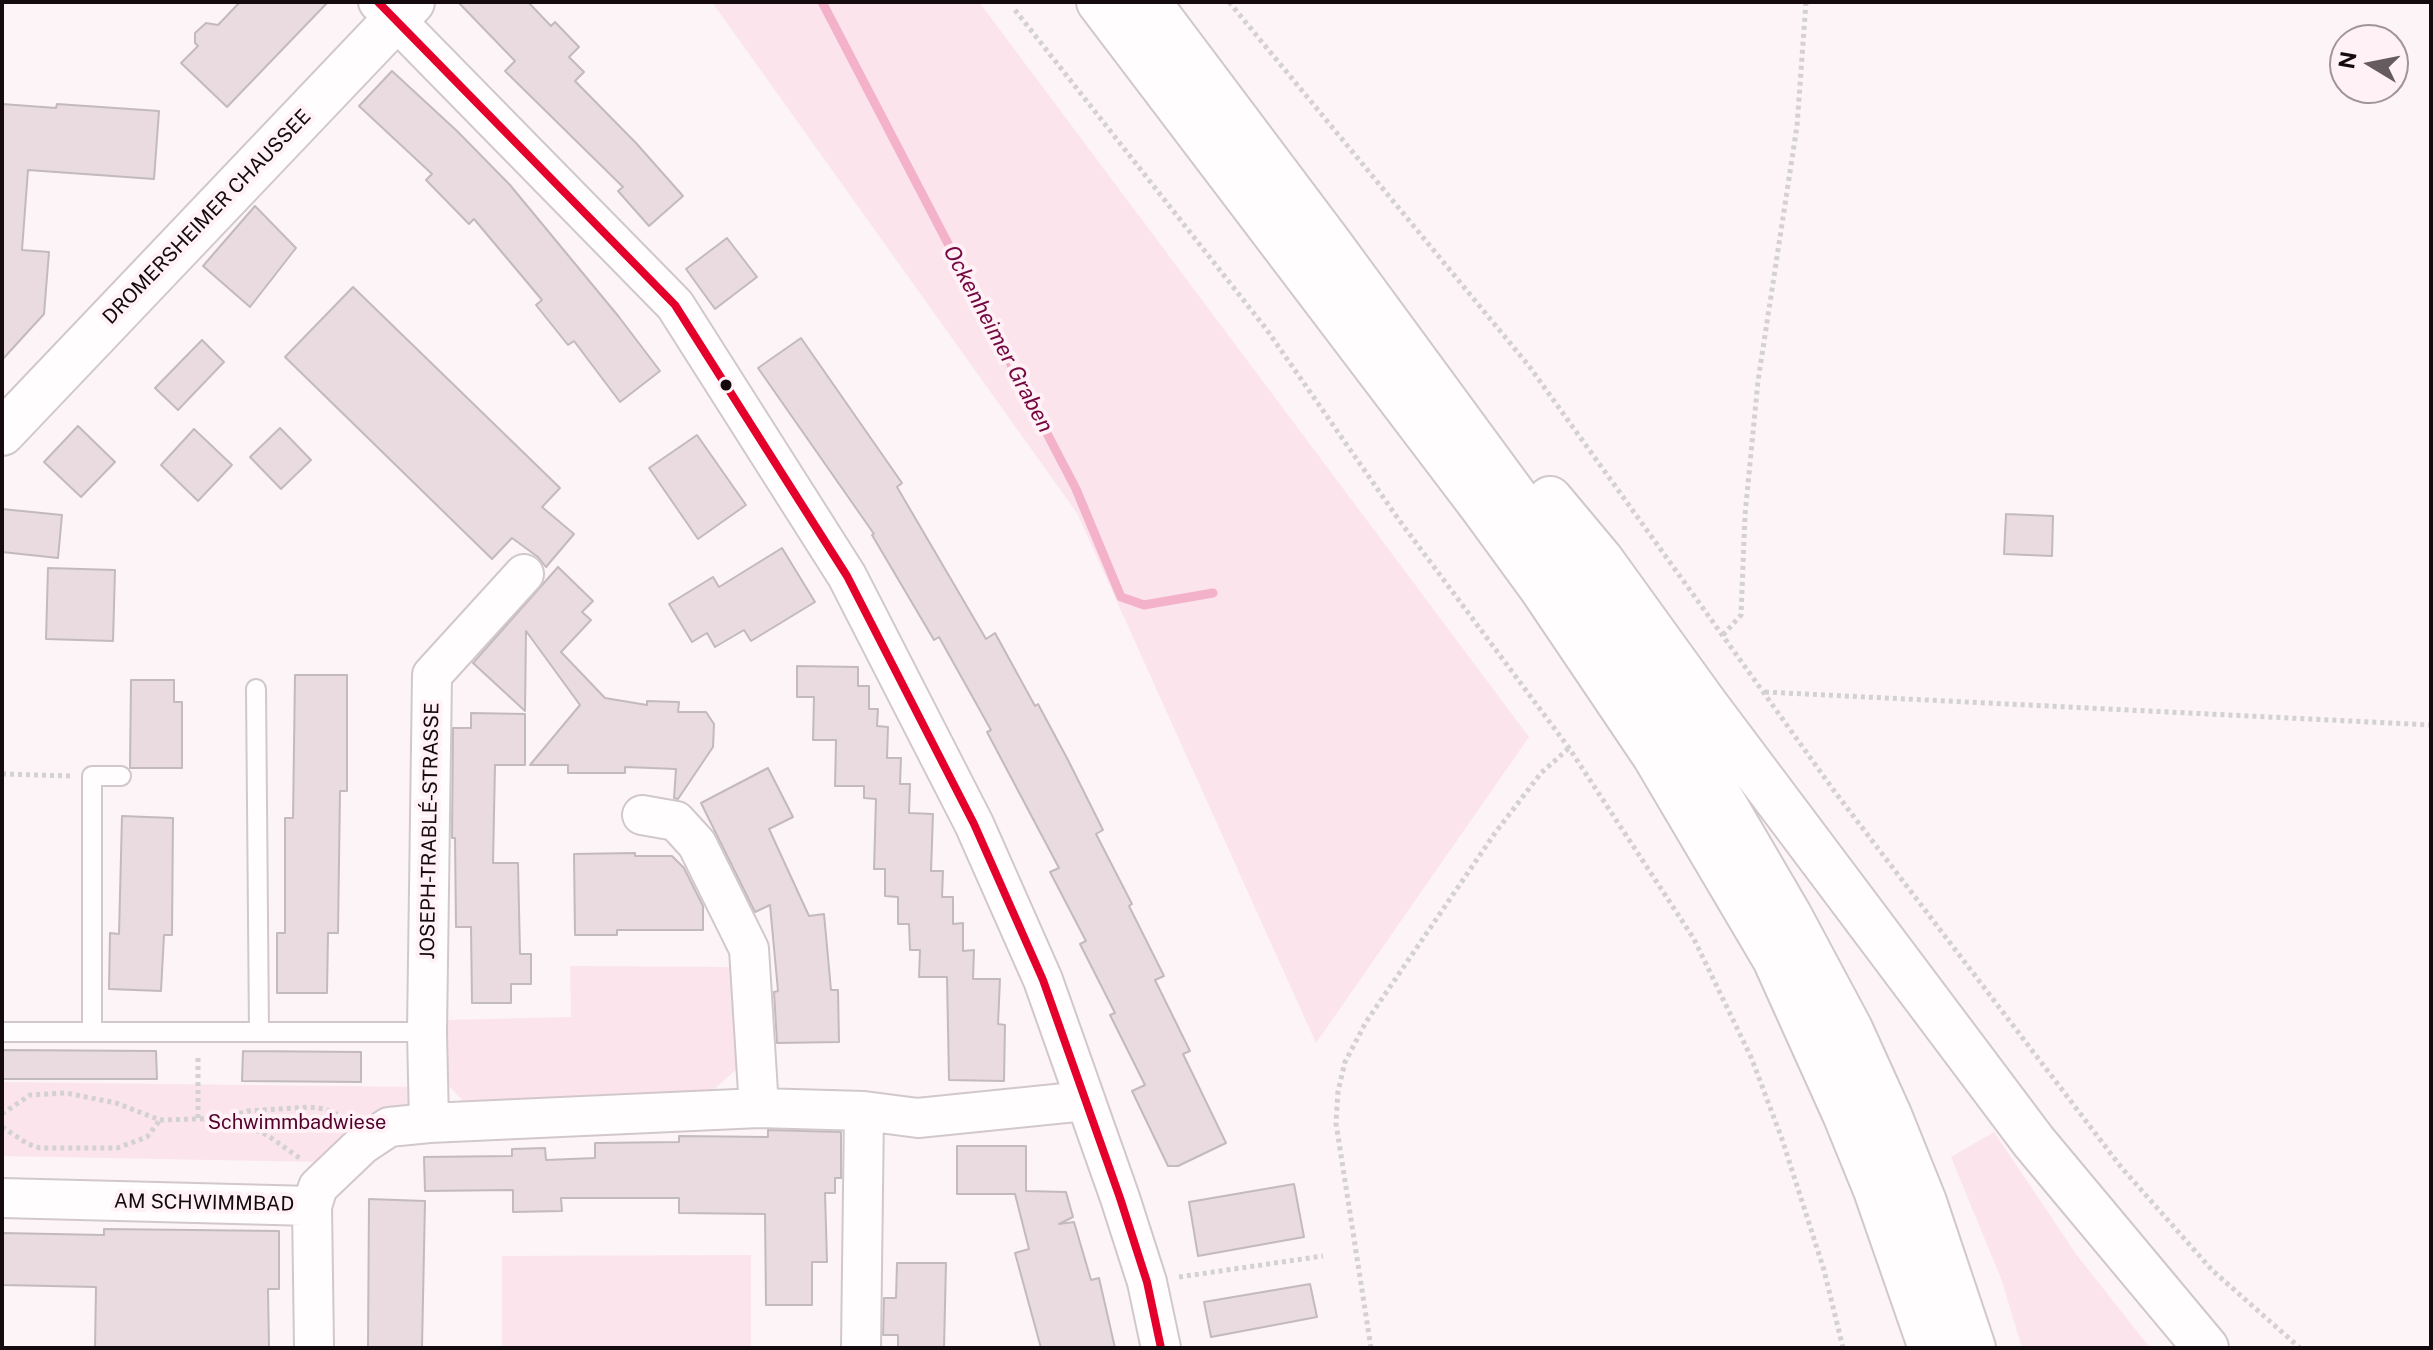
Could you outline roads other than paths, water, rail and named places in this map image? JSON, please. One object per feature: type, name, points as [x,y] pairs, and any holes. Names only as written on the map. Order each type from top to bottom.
[{"type":"main road","points":[[1099,2],[1490,516],[1591,658],[1655,756],[1775,959],[1876,1190],[1931,1348]]},
{"type":"main road","points":[[1148,2],[1580,585],[1723,802],[1789,915],[1850,1029],[1924,1202],[1973,1348]]},
{"type":"main road","name":"DROMERSHEIMER CHAUSSEE","points":[[2,433],[395,8]]},
{"type":"main road","points":[[1365,292],[1450,381],[1601,560],[1705,704],[2034,1142],[2206,1348]]},
{"type":"street","points":[[395,8],[675,305],[854,590],[974,824],[1043,980],[1147,1282],[1161,1348]]},
{"type":"street","name":"JOSEPH-TRABLÉ-STRASSE","points":[[429,1123],[427,1032],[432,675],[524,574]]},
{"type":"street","points":[[642,815],[676,821],[697,844],[749,949],[759,1108]]},
{"type":"street","points":[[319,1193],[370,1139],[389,1127],[759,1108],[864,1111],[918,1118],[1085,1101]]},
{"type":"street","points":[[861,1348],[864,1111]]},
{"type":"street","name":"AM SCHWIMMBAD","points":[[2,1198],[319,1193],[314,1348]]},
{"type":"lane","points":[[256,689],[259,1032]]},
{"type":"lane","points":[[92,1032],[92,776],[121,776]]},
{"type":"lane","points":[[2,1032],[427,1032]]},
{"type":"waterway","name":"Ockenheimer Graben","points":[[822,2],[1076,489],[1121,597],[1144,605],[1213,593]]},
{"type":"park label","name":"Schwimmbadwiese","points":[[297,1123]]}]
